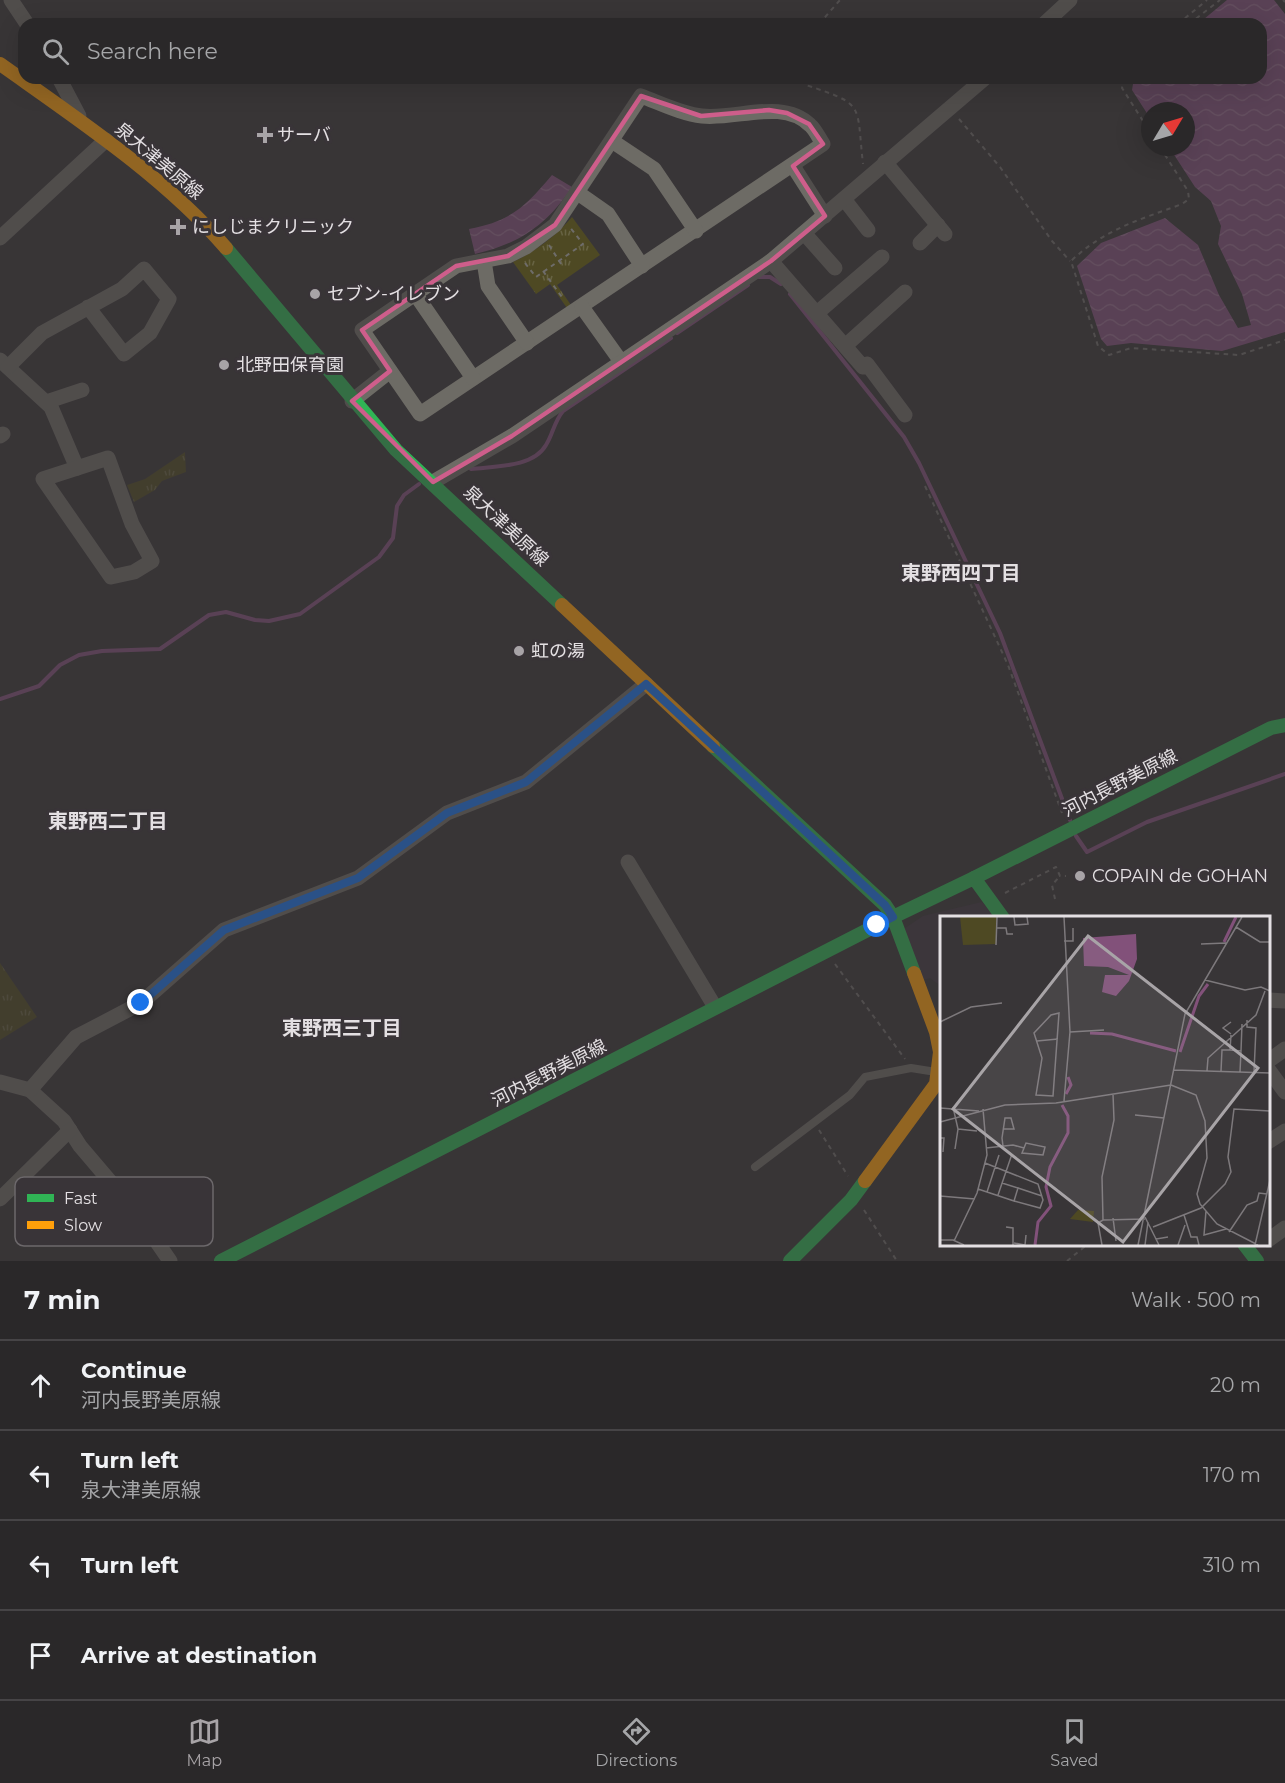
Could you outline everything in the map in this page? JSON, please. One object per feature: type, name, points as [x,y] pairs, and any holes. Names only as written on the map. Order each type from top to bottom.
[{"type":"main road","name":"泉大津美原線","points":[[0,64],[18,77]]},
{"type":"main road","name":"泉大津美原線","points":[[28,84],[106,140],[206,225],[263,289],[352,401],[396,450],[885,905],[893,917]]},
{"type":"main road","name":"河内長野美原線","points":[[974,878],[1271,728],[1285,725]]},
{"type":"main road","points":[[790,1261],[851,1200],[936,1084],[940,1052],[936,1032],[893,917],[974,878],[1001,916]]},
{"type":"main road","name":"河内長野美原線","points":[[221,1261],[893,917]]},
{"type":"street","points":[[11,0],[23,18]]},
{"type":"street","points":[[1050,18],[1070,0]]},
{"type":"street","points":[[62,84],[83,124]]},
{"type":"street","points":[[433,482],[512,436],[771,261],[978,84]]},
{"type":"street","points":[[640,96],[701,116],[740,116],[769,110],[787,112],[809,124],[823,144],[420,414],[362,330],[456,266],[517,252],[542,236],[562,217],[612,141],[640,96]]},
{"type":"street","points":[[0,238],[106,140]]},
{"type":"street","points":[[612,141],[654,169],[696,231]]},
{"type":"street","points":[[885,162],[941,229],[920,243]]},
{"type":"street","points":[[793,166],[825,216]]},
{"type":"street","points":[[578,193],[608,214],[642,266]]},
{"type":"street","points":[[844,199],[868,230]]},
{"type":"street","points":[[804,233],[835,268]]},
{"type":"street","points":[[817,313],[882,257]]},
{"type":"street","points":[[484,261],[488,286],[527,343]]},
{"type":"street","points":[[771,261],[863,367],[867,364],[905,415]]},
{"type":"street","points":[[77,468],[51,407],[4,364],[42,333],[88,307],[122,289],[144,269],[169,299],[150,333],[124,354],[88,307]]},
{"type":"street","points":[[845,346],[904,292]]},
{"type":"street","points":[[416,295],[473,378]]},
{"type":"street","points":[[577,309],[622,363]]},
{"type":"street","points":[[352,401],[390,371]]},
{"type":"street","points":[[46,402],[82,390]]},
{"type":"street","points":[[108,458],[132,524],[153,561],[134,572],[111,576],[43,479],[77,468],[108,458]]},
{"type":"street","points":[[30,1090],[76,1037],[141,1003],[224,930],[358,878],[447,813],[526,782],[646,684]]},
{"type":"street","points":[[628,862],[715,1007]]},
{"type":"street","points":[[1270,1000],[1285,1001]]},
{"type":"street","points":[[1270,1060],[1285,1049]]},
{"type":"street","points":[[1270,1070],[1285,1092]]},
{"type":"street","points":[[0,1082],[30,1090],[46,1102],[108,1177]]},
{"type":"street","points":[[0,1198],[7,1181],[70,1130]]},
{"type":"street","points":[[1270,1141],[1285,1131]]},
{"type":"street","points":[[1270,1239],[1285,1228]]},
{"type":"street","points":[[160,1246],[170,1261]]},
{"type":"lane","points":[[755,1167],[850,1095],[865,1077],[910,1068],[938,1072]]},
{"type":"path","points":[[824,18],[840,0]]},
{"type":"path","points":[[1185,18],[1207,0]]},
{"type":"path","points":[[1197,18],[1220,0]]},
{"type":"path","points":[[806,84],[845,98],[857,110],[865,180]]},
{"type":"path","points":[[1123,84],[1122,88],[1141,118]]},
{"type":"path","points":[[949,108],[1000,167],[1052,241],[1071,261],[1098,346],[1109,355],[1131,348],[1239,355],[1285,340]]},
{"type":"path","points":[[1071,261],[1090,243],[1112,230],[1182,204],[1189,199],[1188,191],[1166,156]]},
{"type":"path","points":[[517,252],[536,277],[583,244],[562,217]]},
{"type":"path","points":[[542,236],[564,267]]},
{"type":"path","points":[[543,271],[577,309]]},
{"type":"path","points":[[925,486],[1008,665],[1068,830]]},
{"type":"path","points":[[988,898],[1014,890],[1056,867],[1060,876]]},
{"type":"path","points":[[1055,899],[1052,885],[1060,876],[1066,876]]},
{"type":"path","points":[[825,950],[893,1040],[910,1068]]},
{"type":"path","points":[[1067,1261],[1087,1246]]},
{"type":"highlighted area","points":[[641,96],[701,116],[769,110],[787,113],[809,124],[823,144],[793,166],[825,216],[771,261],[512,436],[433,482],[352,401],[390,371],[362,330],[456,266],[508,256],[555,225]]},
{"type":"shaded area","points":[[982,902],[993,916],[940,916],[940,985],[930,978],[923,980],[904,929],[923,916]]},
{"type":"green space","points":[[572,217],[600,255],[557,285],[571,305],[567,308],[550,284],[536,294],[513,262],[545,242]]},
{"type":"green space","points":[[185,452],[186,472],[162,481],[155,490],[134,502],[127,485],[145,479]]},
{"type":"green space","points":[[0,963],[37,1017],[0,1040]]},
{"type":"water","points":[[1227,0],[1274,0],[1285,14],[1285,332],[1222,351],[1131,343],[1107,346],[1101,339],[1077,266],[1101,243],[1165,218],[1198,245],[1219,295],[1238,328],[1251,325],[1242,294],[1218,244],[1221,226],[1211,201],[1195,187],[1175,156],[1195,156],[1195,102],[1141,102],[1141,104],[1132,90],[1133,84],[1267,84],[1267,18],[1205,18]]},
{"type":"water","points":[[552,175],[572,187],[552,212],[531,231],[505,245],[475,254],[469,229],[507,217],[534,196]]},
{"type":"waterway","points":[[759,277],[770,277],[781,284]]},
{"type":"waterway","points":[[677,333],[748,285]]},
{"type":"waterway","points":[[790,294],[904,437],[919,463],[1000,633],[1070,820]]},
{"type":"waterway","points":[[471,469],[523,462],[540,453],[563,411],[671,338]]},
{"type":"waterway","points":[[0,699],[39,686],[60,665],[79,655],[102,651],[160,649],[209,615],[226,612],[255,620],[269,621],[300,614],[379,557],[393,538],[397,506],[404,495],[419,484]]},
{"type":"waterway","points":[[1076,836],[1087,852],[1147,822],[1285,774]]},
{"type":"traffic: fast","points":[[226,248],[396,450],[562,605]]},
{"type":"traffic: fast","points":[[974,878],[1271,728],[1285,725]]},
{"type":"traffic: fast","points":[[713,746],[885,905],[893,917],[974,878],[1002,916]]},
{"type":"traffic: fast","points":[[221,1261],[893,917],[914,973]]},
{"type":"traffic: fast","points":[[790,1261],[851,1200],[865,1181]]},
{"type":"traffic: fast","points":[[1246,1246],[1257,1261]]},
{"type":"traffic: slow","points":[[0,64],[18,77]]},
{"type":"traffic: slow","points":[[28,84],[148,173],[176,197],[226,248]]},
{"type":"traffic: slow","points":[[562,605],[713,746]]},
{"type":"traffic: slow","points":[[865,1181],[936,1084],[940,1052],[936,1032],[914,973]]},
{"type":"place","name":"サーバ","points":[[265,135]]},
{"type":"place","name":"にしじまクリニック","points":[[178,227]]},
{"type":"place","name":"セブン-イレブン","points":[[315,294]]},
{"type":"place","name":"北野田保育園","points":[[224,365]]},
{"type":"place","name":"虹の湯","points":[[519,651]]},
{"type":"place","name":"COPAIN de GOHAN","points":[[1080,876]]},
{"type":"district","name":"東野西四丁目","points":[[961,573]]},
{"type":"district","name":"東野西二丁目","points":[[108,821]]},
{"type":"district","name":"東野西三丁目","points":[[342,1028]]},
{"type":"route","points":[[141,1003],[224,930],[358,878],[447,813],[526,782],[646,684],[885,905],[893,917],[877,925]]}]
